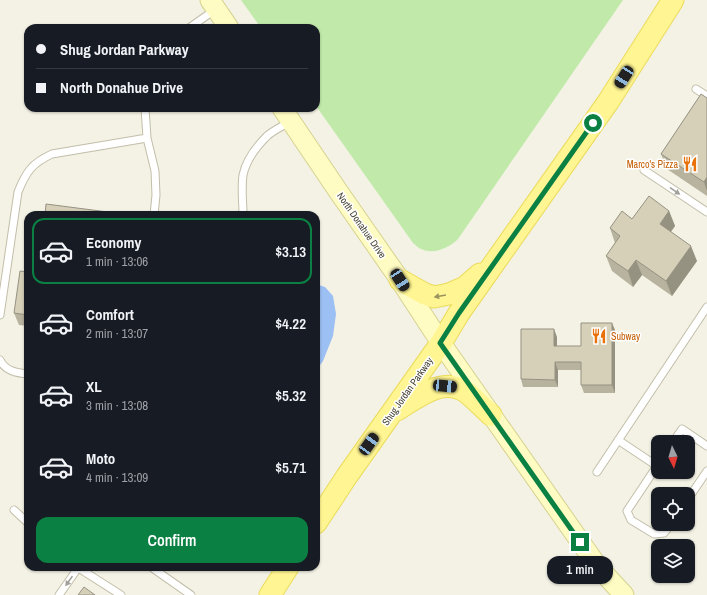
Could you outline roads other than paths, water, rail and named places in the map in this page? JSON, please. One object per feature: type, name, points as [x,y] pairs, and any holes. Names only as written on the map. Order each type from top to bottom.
[{"type":"main road","name":"Shug Jordan Parkway","points":[[320,518],[459,313],[608,102],[673,0]]},
{"type":"main road","points":[[400,280],[425,294],[434,297],[449,294],[465,287],[496,261]]},
{"type":"main road","points":[[392,413],[433,389],[445,386],[455,386],[466,392],[491,415]]},
{"type":"main road","points":[[270,595],[285,571]]},
{"type":"street","points":[[213,5],[226,24]]},
{"type":"street","name":"North Donahue Drive","points":[[287,114],[400,280],[440,343],[598,567],[624,595]]},
{"type":"lane","points":[[192,24],[213,5]]},
{"type":"lane","points":[[696,89],[707,96]]},
{"type":"lane","points":[[145,112],[147,138],[155,171],[156,195],[154,211]]},
{"type":"lane","points":[[243,211],[243,174],[248,161],[257,148],[287,114]]},
{"type":"lane","points":[[0,315],[18,192],[24,178],[31,168],[42,159],[52,154],[147,138]]},
{"type":"lane","points":[[644,170],[707,212]]},
{"type":"lane","points":[[597,472],[707,307]]},
{"type":"lane","points":[[0,360],[9,370],[24,374]]},
{"type":"lane","points":[[678,435],[682,429],[691,435]]},
{"type":"lane","points":[[695,438],[707,446]]},
{"type":"lane","points":[[618,440],[651,461]]},
{"type":"lane","points":[[695,489],[707,471]]},
{"type":"lane","points":[[651,474],[627,511],[631,520],[654,534],[664,533],[666,531]]},
{"type":"lane","points":[[14,510],[24,519]]},
{"type":"lane","points":[[59,595],[75,571]]},
{"type":"lane","points":[[84,571],[121,595]]},
{"type":"lane","points":[[156,571],[180,592],[191,595]]},
{"type":"water","points":[[320,285],[325,287],[333,296],[336,314],[333,336],[320,365]]},
{"type":"place","name":"Marco's Pizza","points":[[690,164]]},
{"type":"place","name":"Subway","points":[[599,336]]}]
